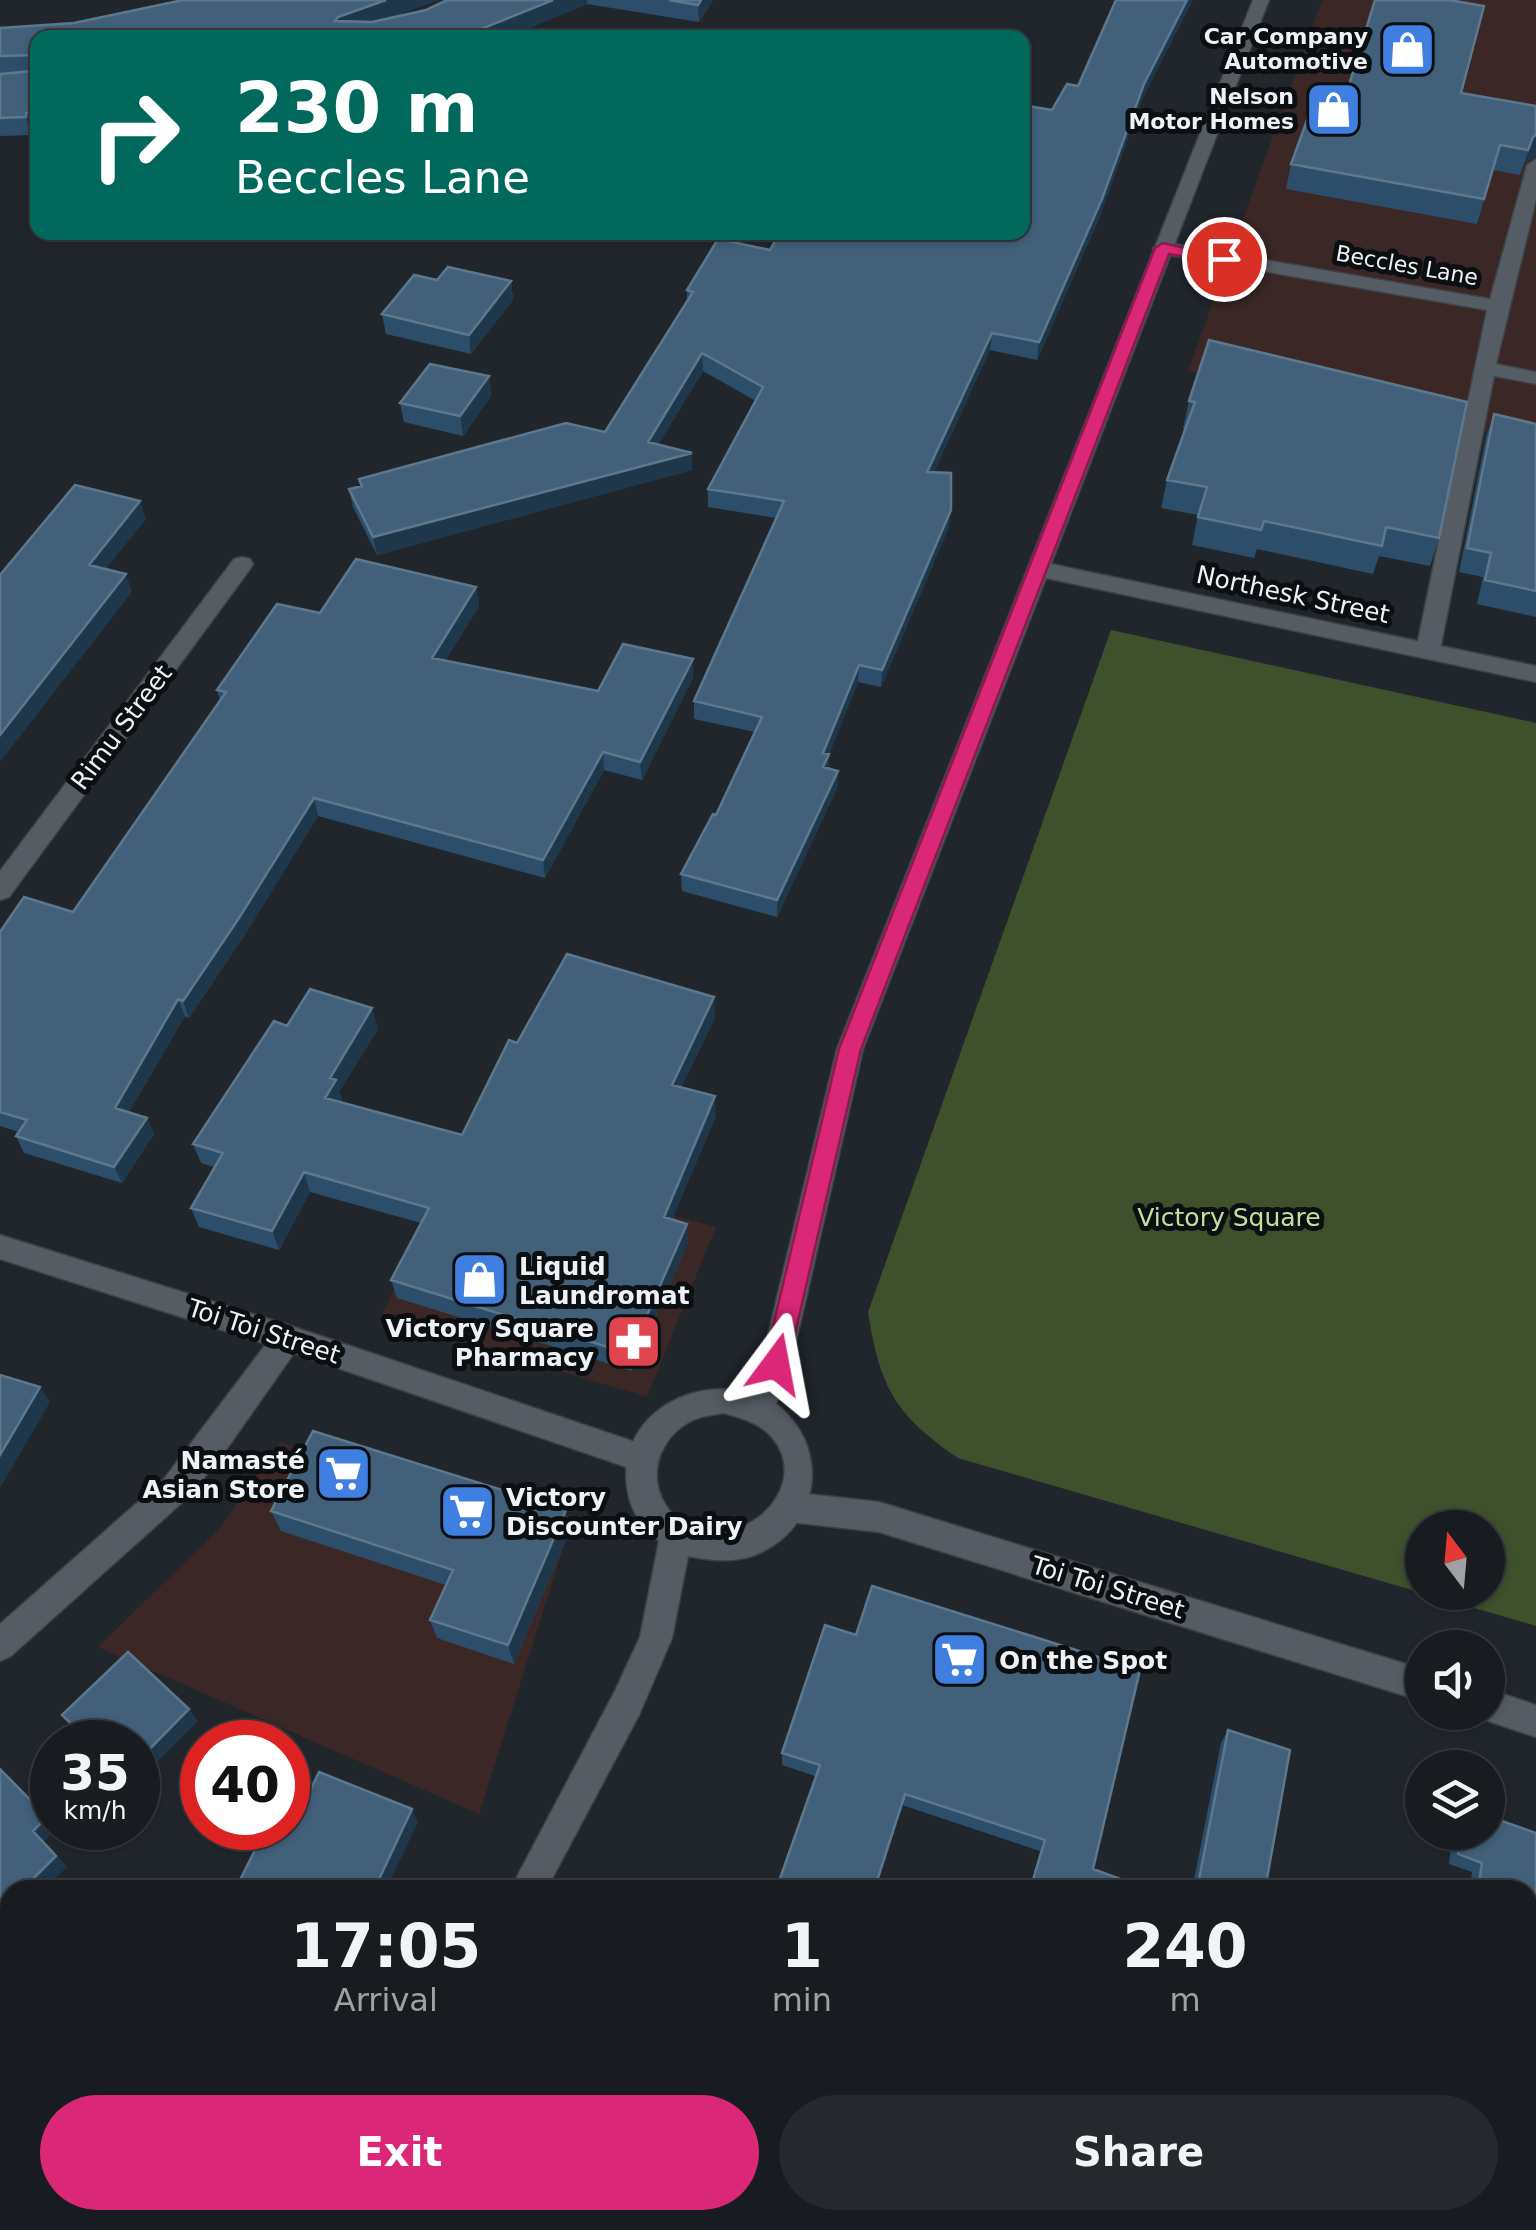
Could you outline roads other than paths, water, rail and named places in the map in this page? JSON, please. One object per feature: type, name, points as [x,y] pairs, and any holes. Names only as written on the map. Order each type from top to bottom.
[{"type":"street","points":[[760,1407],[776,1364],[850,1049],[1262,0]]},
{"type":"street","name":"Beccles Lane","points":[[1163,248],[1498,306],[1536,165]]},
{"type":"street","points":[[1428,650],[1498,306]]},
{"type":"street","points":[[1486,368],[1536,378]]},
{"type":"street","name":"Rimu Street","points":[[0,890],[242,564]]},
{"type":"street","name":"Northesk Street","points":[[1038,569],[1536,674]]},
{"type":"street","name":"Toi Toi Street","points":[[0,1247],[288,1338],[640,1458]]},
{"type":"street","points":[[0,1644],[175,1489],[208,1450],[288,1338]]},
{"type":"street","points":[[723,1398],[760,1407],[784,1427],[797,1452],[800,1480],[790,1507],[772,1528],[742,1544],[700,1544],[676,1536],[653,1516],[641,1492],[640,1458],[650,1436],[670,1414],[700,1401],[723,1398]]},
{"type":"street","name":"Toi Toi Street","points":[[790,1507],[879,1517],[1405,1680]]},
{"type":"street","points":[[533,1880],[627,1703],[656,1638],[676,1536]]},
{"type":"street","points":[[1505,1710],[1536,1720]]},
{"type":"place","name":"Car Company Automotive","points":[[1407,49]]},
{"type":"place","name":"Nelson Motor Homes","points":[[1333,109]]},
{"type":"place","name":"Liquid Laundromat","points":[[480,1280]]},
{"type":"place","name":"Victory Square Pharmacy","points":[[633,1342]]},
{"type":"place","name":"Namasté Asian Store","points":[[344,1474]]},
{"type":"place","name":"Victory Discounter Dairy","points":[[467,1511]]},
{"type":"place","name":"On the Spot","points":[[960,1660]]},
{"type":"park label","name":"Victory Square","points":[[1229,1217]]}]
